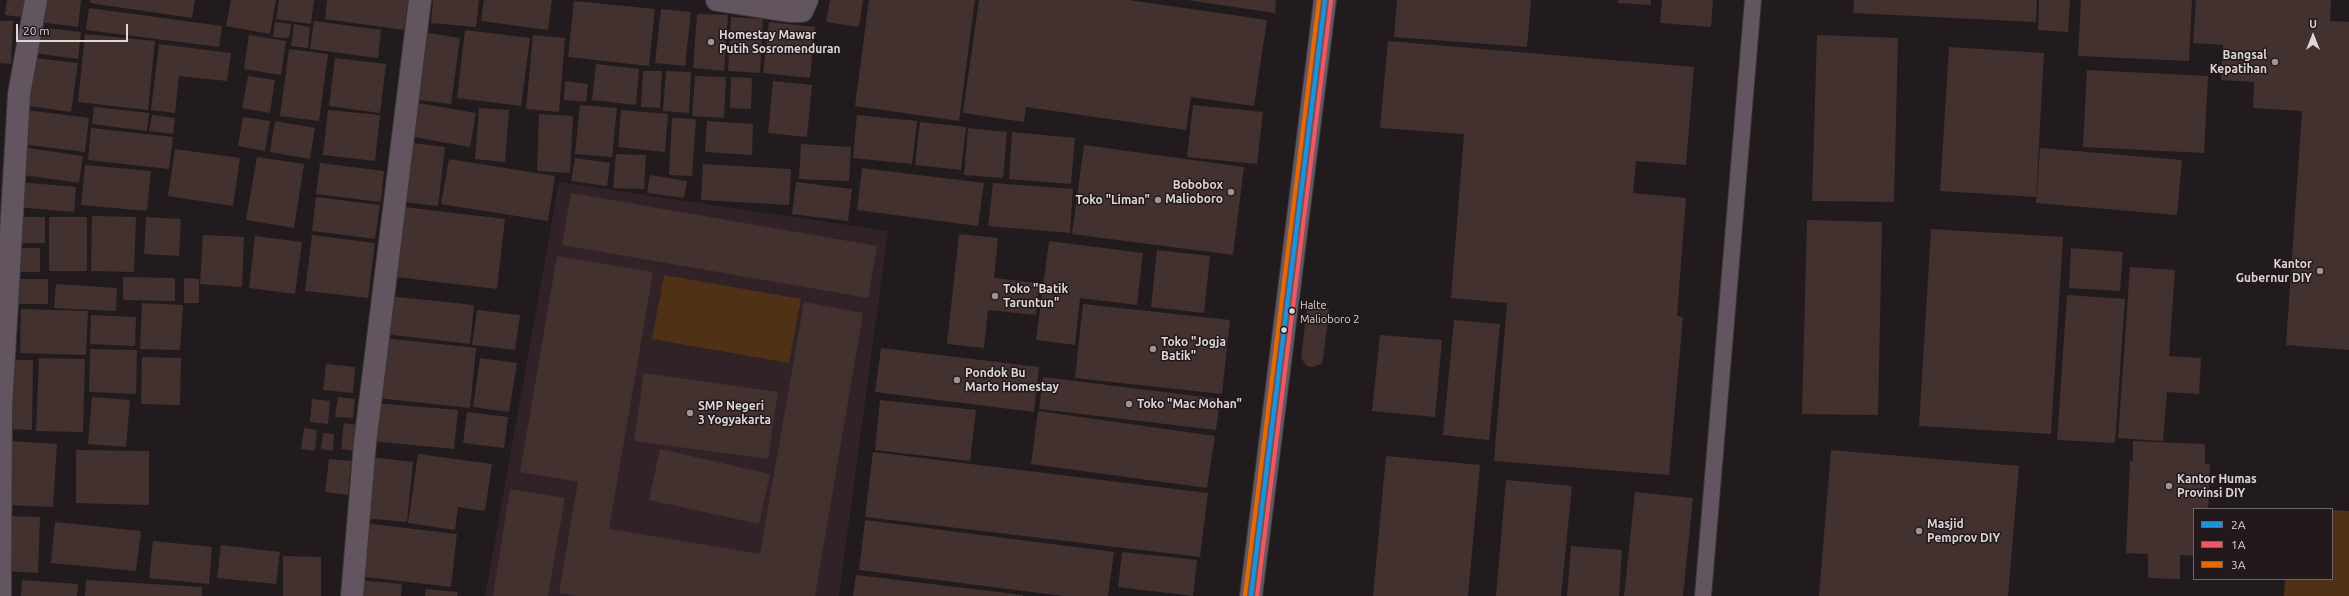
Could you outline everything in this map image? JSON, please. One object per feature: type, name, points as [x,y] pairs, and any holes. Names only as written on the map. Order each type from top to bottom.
[{"type":"main road","points":[[1251,596],[1325,0]]},
{"type":"street","points":[[0,596],[1,407],[18,109],[36,0]]},
{"type":"street","points":[[352,596],[365,443],[420,0]]},
{"type":"street","points":[[717,0],[789,10],[802,10],[806,0]]},
{"type":"lane","points":[[1703,596],[1753,0]]},
{"type":"shaded area","name":"SMP Negeri 3 Yogyakarta","points":[[559,182],[888,231],[839,596],[485,596]]},
{"type":"shaded area","points":[[664,275],[801,299],[789,363],[652,339]]},
{"type":"shaded area","points":[[2333,510],[2349,511],[2349,596],[2284,596],[2285,580],[2333,580]]},
{"type":"building","points":[[7,0],[31,0],[30,18],[5,15]]},
{"type":"building","points":[[42,0],[81,0],[78,27],[39,22]]},
{"type":"building","points":[[90,0],[195,0],[192,18],[90,3]]},
{"type":"building","points":[[231,0],[276,0],[270,34],[226,26]]},
{"type":"building","points":[[279,0],[314,0],[311,24],[276,19]]},
{"type":"building","points":[[327,0],[408,0],[404,30],[325,19]]},
{"type":"building","points":[[433,0],[479,0],[476,27],[431,23]]},
{"type":"building","points":[[484,0],[552,0],[548,30],[481,21]]},
{"type":"building","points":[[830,0],[863,0],[859,27],[826,22]]},
{"type":"building","points":[[869,0],[975,0],[959,121],[855,106]]},
{"type":"building","points":[[979,0],[1129,0],[1267,20],[1254,106],[1191,97],[1186,130],[1026,107],[1024,122],[963,113]]},
{"type":"building","points":[[1187,0],[1276,0],[1275,13]]},
{"type":"building","points":[[1397,0],[1531,0],[1527,47],[1394,37]]},
{"type":"building","points":[[1618,0],[1651,0],[1651,5],[1618,3]]},
{"type":"building","points":[[1662,0],[1713,0],[1711,27],[1660,23]]},
{"type":"building","points":[[1854,0],[2037,0],[2036,22],[1853,13]]},
{"type":"building","points":[[2039,0],[2070,0],[2068,32],[2038,30]]},
{"type":"building","points":[[2081,0],[2192,0],[2189,61],[2078,56]]},
{"type":"building","points":[[2196,0],[2331,0],[2330,21],[2349,22],[2349,350],[2286,345],[2302,111],[2253,108],[2254,82],[2221,80],[2223,45],[2193,43]]},
{"type":"building","points":[[574,1],[655,9],[649,66],[568,57]]},
{"type":"building","points":[[89,8],[222,26],[219,47],[86,30]]},
{"type":"building","points":[[661,9],[691,12],[685,66],[655,63]]},
{"type":"building","name":"Homestay Mawar Putih Sosromenduran","points":[[697,14],[728,15],[724,71],[693,68]]},
{"type":"building","points":[[731,17],[763,19],[760,73],[728,71]]},
{"type":"building","points":[[0,21],[13,21],[11,64],[0,63]]},
{"type":"building","points":[[314,21],[381,30],[378,58],[310,49]]},
{"type":"building","points":[[275,22],[291,24],[289,38],[273,37]]},
{"type":"building","points":[[769,22],[815,27],[810,78],[763,73]]},
{"type":"building","points":[[294,24],[310,27],[308,48],[291,46]]},
{"type":"building","points":[[38,27],[81,32],[78,59],[34,53]]},
{"type":"building","points":[[465,30],[530,38],[521,106],[457,98]]},
{"type":"building","points":[[428,33],[460,38],[451,104],[419,100]]},
{"type":"building","points":[[85,34],[155,41],[148,110],[78,102]]},
{"type":"building","points":[[249,35],[286,41],[281,75],[244,69]]},
{"type":"building","points":[[533,35],[565,38],[559,112],[526,109]]},
{"type":"building","points":[[1817,35],[1898,38],[1894,202],[1812,201]]},
{"type":"building","points":[[1388,41],[1694,67],[1686,165],[1636,161],[1633,193],[1686,198],[1677,316],[1683,317],[1669,475],[1494,461],[1507,303],[1451,298],[1464,134],[1380,128]]},
{"type":"building","points":[[159,44],[231,53],[227,81],[179,76],[175,113],[151,110]]},
{"type":"building","points":[[1949,47],[2044,53],[2036,197],[1940,191]]},
{"type":"building","points":[[289,49],[328,54],[319,121],[280,116]]},
{"type":"building","points":[[33,58],[78,63],[71,112],[28,106]]},
{"type":"building","points":[[335,58],[386,64],[380,113],[329,106]]},
{"type":"building","points":[[596,64],[639,69],[636,105],[592,100]]},
{"type":"building","points":[[2087,70],[2208,76],[2204,153],[2083,147]]},
{"type":"building","points":[[643,71],[662,71],[660,108],[641,107]]},
{"type":"building","points":[[666,71],[691,72],[689,113],[663,111]]},
{"type":"building","points":[[248,76],[275,80],[270,113],[242,108]]},
{"type":"building","points":[[695,76],[726,77],[724,118],[692,116]]},
{"type":"building","points":[[731,77],[752,78],[751,109],[730,108]]},
{"type":"building","points":[[565,81],[588,84],[586,102],[564,100]]},
{"type":"building","points":[[773,81],[812,85],[807,137],[768,133]]},
{"type":"building","points":[[418,103],[476,113],[470,147],[413,137]]},
{"type":"building","points":[[580,105],[617,108],[612,157],[575,154]]},
{"type":"building","points":[[1193,105],[1263,112],[1257,164],[1187,157]]},
{"type":"building","points":[[94,107],[149,113],[147,131],[92,124]]},
{"type":"building","points":[[479,108],[509,110],[505,162],[475,159]]},
{"type":"building","points":[[26,110],[89,118],[85,152],[21,144]]},
{"type":"building","points":[[328,110],[380,115],[375,161],[323,155]]},
{"type":"building","points":[[621,110],[668,114],[665,152],[618,147]]},
{"type":"building","points":[[539,114],[573,116],[570,173],[537,171]]},
{"type":"building","points":[[152,115],[175,118],[173,134],[149,131]]},
{"type":"building","points":[[857,115],[917,121],[912,164],[853,158]]},
{"type":"building","points":[[243,117],[270,121],[265,151],[238,146]]},
{"type":"building","points":[[672,118],[696,119],[692,176],[669,175]]},
{"type":"building","points":[[275,121],[315,128],[310,159],[270,152]]},
{"type":"building","points":[[707,121],[753,124],[752,155],[705,152]]},
{"type":"building","points":[[920,122],[966,127],[961,170],[915,165]]},
{"type":"building","points":[[91,128],[173,137],[169,169],[88,160]]},
{"type":"building","points":[[968,128],[1007,132],[1003,178],[964,175]]},
{"type":"building","points":[[1012,132],[1075,138],[1071,184],[1009,179]]},
{"type":"building","points":[[412,143],[445,147],[438,206],[405,202]]},
{"type":"building","points":[[801,144],[851,147],[849,181],[799,179]]},
{"type":"building","name":"Toko \"Liman\"","points":[[1084,145],[1244,167],[1233,255],[1072,234]]},
{"type":"building","points":[[21,147],[83,156],[79,183],[17,174]]},
{"type":"building","points":[[2040,148],[2182,160],[2177,215],[2036,203]]},
{"type":"building","points":[[175,149],[240,158],[233,206],[168,196]]},
{"type":"building","points":[[616,154],[646,155],[644,189],[613,188]]},
{"type":"building","points":[[257,157],[304,164],[294,228],[246,220]]},
{"type":"building","points":[[575,158],[610,163],[607,186],[571,181]]},
{"type":"building","points":[[449,159],[555,176],[548,221],[441,204]]},
{"type":"building","points":[[320,163],[384,171],[381,202],[316,194]]},
{"type":"building","points":[[703,164],[791,169],[789,205],[701,200]]},
{"type":"building","points":[[85,165],[151,171],[147,211],[81,205]]},
{"type":"building","points":[[862,168],[984,183],[978,226],[857,210]]},
{"type":"building","points":[[650,175],[687,181],[684,198],[647,193]]},
{"type":"building","points":[[18,182],[76,187],[74,212],[16,207]]},
{"type":"building","points":[[796,182],[852,189],[848,221],[792,214]]},
{"type":"building","points":[[993,183],[1073,189],[1070,233],[988,226]]},
{"type":"building","points":[[571,193],[877,246],[868,298],[562,245]]},
{"type":"building","points":[[316,197],[380,205],[375,239],[312,231]]},
{"type":"building","points":[[404,207],[505,219],[497,289],[396,277]]},
{"type":"building","points":[[92,216],[136,217],[134,272],[91,271]]},
{"type":"building","points":[[17,217],[45,217],[45,243],[17,243]]},
{"type":"building","points":[[49,217],[87,217],[87,271],[49,271]]},
{"type":"building","points":[[146,217],[181,219],[179,256],[144,254]]},
{"type":"building","points":[[1807,220],[1882,222],[1878,415],[1802,414]]},
{"type":"building","points":[[1931,229],[2063,237],[2051,434],[1919,426]]},
{"type":"building","name":"Toko \"Batik Taruntun\"","points":[[959,234],[998,238],[994,278],[1039,283],[1036,315],[988,310],[984,348],[947,344]]},
{"type":"building","points":[[203,235],[244,237],[242,287],[200,284]]},
{"type":"building","points":[[312,235],[375,243],[368,298],[305,291]]},
{"type":"building","points":[[255,236],[302,242],[295,294],[249,288]]},
{"type":"building","points":[[1049,241],[1143,253],[1137,305],[1080,298],[1075,345],[1036,340]]},
{"type":"building","points":[[18,248],[40,248],[40,272],[17,272]]},
{"type":"building","points":[[2071,248],[2123,252],[2120,291],[2069,288]]},
{"type":"building","points":[[1157,250],[1210,256],[1204,313],[1151,307]]},
{"type":"building","points":[[557,256],[653,272],[609,529],[760,554],[804,302],[863,313],[815,596],[577,596],[559,593],[578,482],[520,472]]},
{"type":"building","points":[[2130,267],[2175,270],[2169,356],[2201,358],[2199,394],[2167,392],[2163,441],[2118,438]]},
{"type":"building","points":[[123,277],[175,278],[175,301],[123,300]]},
{"type":"building","points":[[184,278],[199,279],[199,303],[184,303]]},
{"type":"building","points":[[19,279],[48,279],[48,304],[18,304]]},
{"type":"building","points":[[56,284],[117,288],[116,311],[54,308]]},
{"type":"building","points":[[2067,295],[2125,299],[2115,443],[2057,440]]},
{"type":"building","points":[[388,296],[474,305],[470,344],[384,334]]},
{"type":"building","name":"Halte Malioboro 2","points":[[1314,301],[1323,303],[1329,311],[1323,360],[1321,364],[1312,367],[1307,366],[1301,358],[1307,308]]},
{"type":"building","points":[[142,303],[183,305],[180,350],[140,349]]},
{"type":"building","name":"Toko \"Jogja Batik\"","points":[[1083,304],[1230,320],[1222,394],[1075,378]]},
{"type":"building","points":[[21,309],[88,311],[86,355],[20,353]]},
{"type":"building","points":[[477,310],[520,315],[515,350],[472,345]]},
{"type":"building","points":[[91,315],[136,317],[135,346],[90,344]]},
{"type":"building","points":[[1454,320],[1500,324],[1489,440],[1443,435]]},
{"type":"building","points":[[1380,335],[1442,340],[1435,417],[1372,411]]},
{"type":"building","points":[[384,338],[476,348],[470,408],[378,398]]},
{"type":"building","name":"Pondok Bu Marto Homestay","points":[[881,348],[1039,367],[1034,412],[875,392]]},
{"type":"building","points":[[90,349],[137,350],[136,394],[89,392]]},
{"type":"building","points":[[142,357],[181,358],[180,405],[141,404]]},
{"type":"building","points":[[39,358],[85,359],[83,432],[36,431]]},
{"type":"building","points":[[480,358],[517,363],[509,412],[473,407]]},
{"type":"building","points":[[10,360],[33,360],[32,430],[8,429]]},
{"type":"building","points":[[326,364],[355,367],[353,393],[323,390]]},
{"type":"building","points":[[644,373],[778,392],[768,459],[634,441]]},
{"type":"building","name":"Toko \"Mac Mohan\"","points":[[1043,377],[1220,399],[1216,430],[1039,409]]},
{"type":"building","points":[[92,397],[130,400],[126,447],[88,444]]},
{"type":"building","points":[[338,397],[355,399],[353,418],[335,417]]},
{"type":"building","points":[[312,399],[330,401],[328,424],[310,422]]},
{"type":"building","points":[[880,400],[976,410],[970,461],[875,450]]},
{"type":"building","points":[[375,403],[458,410],[454,449],[372,441]]},
{"type":"building","points":[[1038,411],[1215,436],[1207,488],[1031,464]]},
{"type":"building","points":[[467,412],[508,417],[504,448],[463,443]]},
{"type":"building","points":[[344,423],[364,426],[362,452],[341,449]]},
{"type":"building","points":[[304,428],[317,430],[315,451],[301,449]]},
{"type":"building","points":[[323,433],[334,434],[333,451],[321,449]]},
{"type":"building","points":[[10,441],[57,444],[53,507],[7,505]]},
{"type":"building","points":[[2133,441],[2205,444],[2205,464],[2210,464],[2208,508],[2193,508],[2193,556],[2180,555],[2180,579],[2148,578],[2148,554],[2126,553],[2130,461],[2133,461]]},
{"type":"building","points":[[660,449],[770,474],[759,524],[649,500]]},
{"type":"building","points":[[76,450],[149,451],[149,505],[76,503]]},
{"type":"building","name":"Masjid Pemprov DIY","points":[[1831,450],[2019,466],[2008,596],[1819,596]]},
{"type":"building","points":[[873,452],[1208,493],[1200,557],[865,517]]},
{"type":"building","points":[[418,454],[492,464],[485,511],[458,507],[455,530],[408,523]]},
{"type":"building","points":[[1386,456],[1480,465],[1468,596],[1373,596]]},
{"type":"building","points":[[370,457],[413,462],[407,522],[363,518]]},
{"type":"building","points":[[329,459],[351,461],[348,495],[325,492]]},
{"type":"building","points":[[1506,480],[1572,486],[1561,596],[1496,596]]},
{"type":"building","points":[[510,489],[565,498],[548,596],[493,596]]},
{"type":"building","points":[[1635,492],[1693,498],[1683,596],[1624,596]]},
{"type":"building","points":[[8,516],[40,517],[38,573],[7,571]]},
{"type":"building","points":[[865,520],[1114,552],[1108,596],[1063,596],[859,570]]},
{"type":"building","points":[[55,522],[141,531],[136,571],[51,563]]},
{"type":"building","points":[[363,523],[457,534],[451,587],[357,576]]},
{"type":"building","points":[[153,541],[212,547],[209,584],[149,578]]},
{"type":"building","points":[[221,545],[280,552],[276,584],[217,578]]},
{"type":"building","points":[[1571,546],[1622,550],[1619,596],[1567,596]]},
{"type":"building","points":[[1122,552],[1197,560],[1193,596],[1118,587]]},
{"type":"building","points":[[283,556],[321,557],[321,596],[283,596]]},
{"type":"building","points":[[856,575],[1023,595],[1023,596],[853,596]]},
{"type":"building","points":[[22,580],[78,584],[77,596],[21,596]]},
{"type":"building","points":[[86,580],[202,587],[202,596],[85,596]]},
{"type":"building","points":[[357,580],[402,584],[401,596],[355,596]]},
{"type":"building","points":[[426,589],[458,592],[457,596],[425,596]]},
{"type":"transit line","name":"3A","points":[[1245,595],[1319,0]]},
{"type":"transit line","name":"2A","points":[[1251,596],[1325,0]]},
{"type":"transit line","name":"1A","points":[[1257,596],[1331,1]]},
{"type":"place","name":"Homestay Mawar Putih Sosromenduran","points":[[711,42]]},
{"type":"place","name":"Bangsal Kepatihan","points":[[2275,62]]},
{"type":"place","name":"Bobobox Malioboro","points":[[1231,192]]},
{"type":"place","name":"Toko \"Liman\"","points":[[1158,200]]},
{"type":"place","name":"Kantor Gubernur DIY","points":[[2320,271]]},
{"type":"place","name":"Toko \"Batik Taruntun\"","points":[[995,296]]},
{"type":"place","name":"Halte Malioboro 2","points":[[1292,311]]},
{"type":"place","name":"Toko \"Jogja Batik\"","points":[[1153,349]]},
{"type":"place","name":"Pondok Bu Marto Homestay","points":[[957,380]]},
{"type":"place","name":"Toko \"Mac Mohan\"","points":[[1129,404]]},
{"type":"place","name":"SMP Negeri 3 Yogyakarta","points":[[690,413]]},
{"type":"place","name":"Kantor Humas Provinsi DIY","points":[[2169,486]]},
{"type":"place","name":"Masjid Pemprov DIY","points":[[1919,531]]}]
